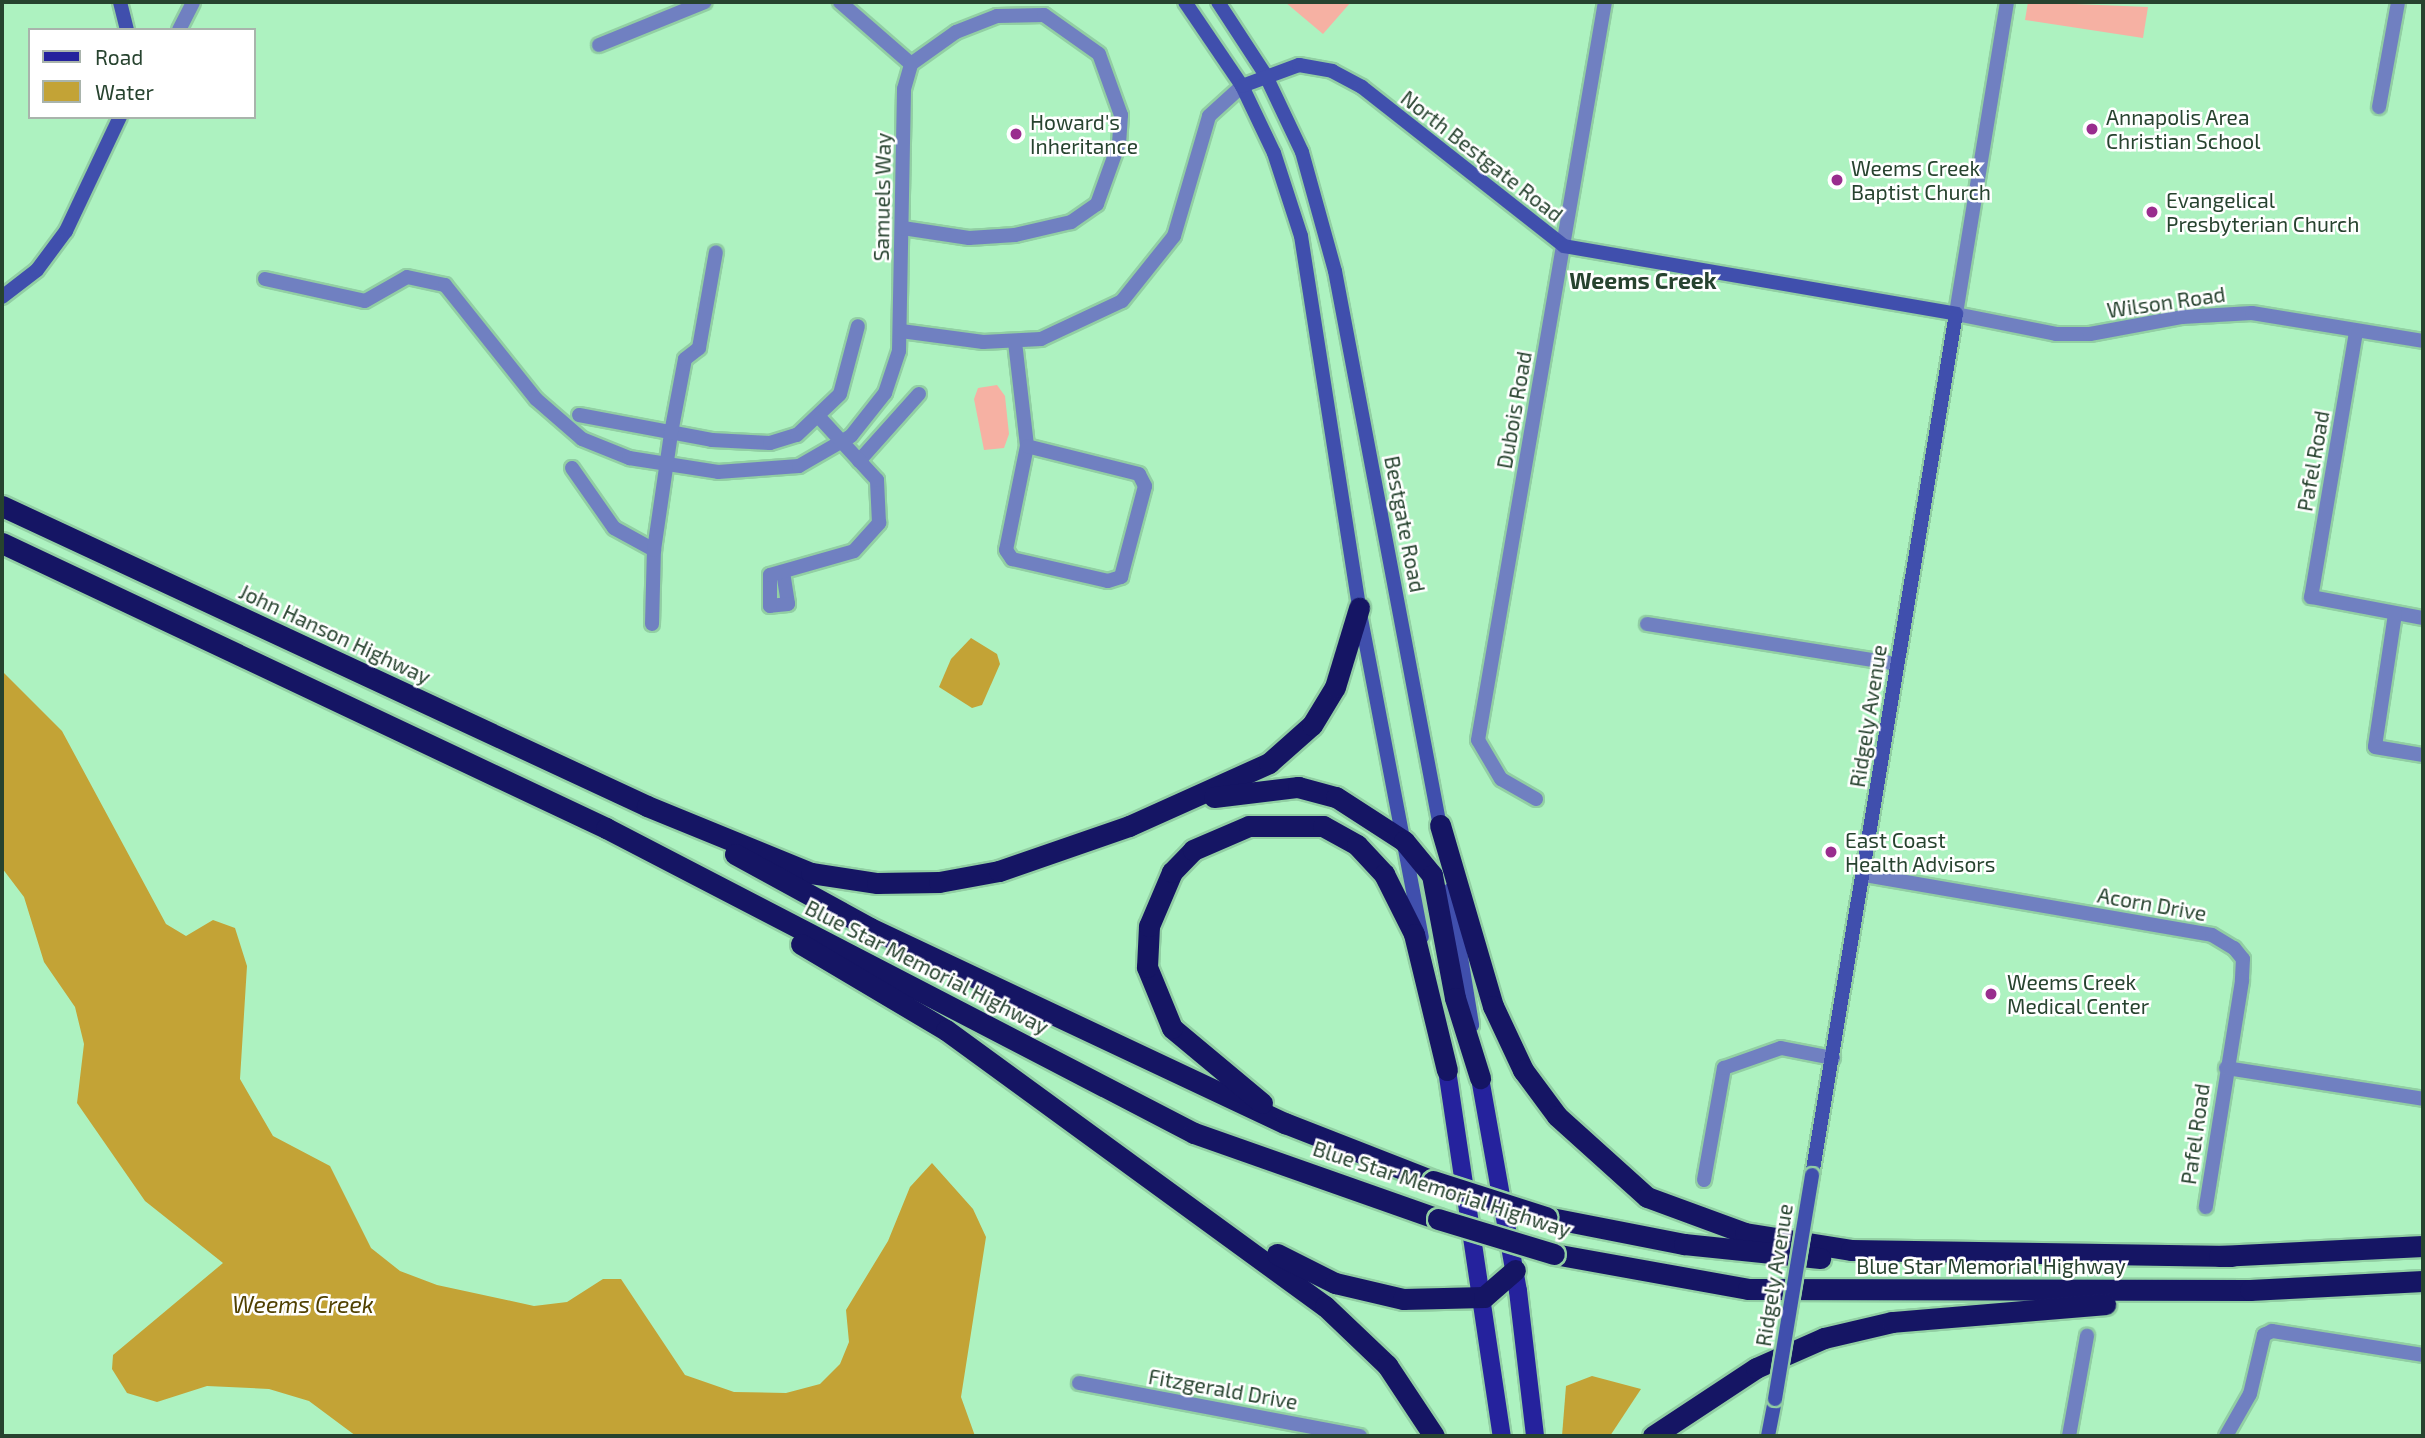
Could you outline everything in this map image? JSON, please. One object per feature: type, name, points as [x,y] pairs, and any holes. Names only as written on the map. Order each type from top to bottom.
[{"type":"highway","name":"John Hanson Highway","points":[[2,506],[647,806]]},
{"type":"highway","points":[[2,543],[606,828],[946,1030],[1174,1190],[1362,1337],[1410,1395],[1434,1436]]},
{"type":"highway","points":[[647,806],[811,873],[877,883],[939,882],[999,871],[1191,801],[1269,763],[1312,725],[1335,687],[1359,608]]},
{"type":"highway","points":[[1191,801],[1297,787],[1336,797],[1404,841],[1432,874],[1455,998],[1480,1078]]},
{"type":"highway","name":"Blue Star Memorial Highway","points":[[647,806],[870,928],[1285,1123],[1433,1181],[1546,1217],[1684,1244],[1877,1263],[2042,1265],[2423,1246]]},
{"type":"highway","points":[[1285,1123],[1172,1028],[1147,967],[1149,926],[1172,872],[1193,850],[1249,825],[1323,827],[1357,845],[1384,874],[1414,934],[1447,1070]]},
{"type":"highway","points":[[1440,825],[1493,1006],[1523,1069],[1557,1116],[1647,1197],[1745,1233],[1851,1250],[2232,1256]]},
{"type":"highway","name":"Blue Star Memorial Highway","points":[[606,828],[1194,1133],[1438,1219],[1553,1254],[1748,1289],[2250,1290],[2423,1281]]},
{"type":"highway","points":[[1174,1190],[1335,1283],[1403,1299],[1484,1297],[1515,1270]]},
{"type":"highway","points":[[1654,1435],[1786,1352],[1892,1322],[2250,1290]]},
{"type":"main road","points":[[120,2],[126,28]]},
{"type":"main road","points":[[1185,2],[1242,86],[1274,153],[1301,236],[1359,608],[1447,1070],[1484,1297],[1502,1436]]},
{"type":"main road","name":"Bestgate Road","points":[[1218,2],[1265,74],[1302,152],[1335,271],[1440,825],[1480,1078]]},
{"type":"main road","name":"North Bestgate Road","points":[[1242,86],[1265,74],[1299,65],[1332,71],[1362,87],[1564,246],[1956,314]]},
{"type":"main road","points":[[2,297],[37,270],[66,231],[119,119]]},
{"type":"main road","name":"Ridgely Avenue","points":[[1768,1436],[1865,875],[1896,664],[1956,314]]},
{"type":"main road","points":[[1480,1078],[1515,1270],[1535,1436]]},
{"type":"street","points":[[179,28],[193,2]]},
{"type":"street","points":[[599,45],[705,2]]},
{"type":"street","points":[[840,2],[911,64],[956,32],[997,16],[1044,15],[1099,54],[1121,115],[1106,191],[1085,215],[1015,235],[969,238],[903,228]]},
{"type":"street","name":"Dubois Road","points":[[1536,800],[1501,779],[1478,740],[1605,2]]},
{"type":"street","name":"Ridgely Avenue","points":[[1956,314],[2007,2]]},
{"type":"street","points":[[2379,107],[2398,2]]},
{"type":"street","name":"Samuels Way","points":[[842,442],[885,393],[901,331],[904,89],[911,64]]},
{"type":"street","points":[[901,331],[1015,342],[1085,324],[1145,277],[1187,204],[1203,129],[1217,105],[1242,86]]},
{"type":"street","points":[[652,624],[654,550],[671,433],[685,359],[699,348],[716,253]]},
{"type":"street","points":[[265,279],[365,301],[407,277],[445,285],[557,421],[604,449],[668,464],[773,472],[842,442]]},
{"type":"street","name":"Wilson Road","points":[[1956,314],[2056,334],[2230,313],[2423,341]]},
{"type":"street","points":[[579,415],[671,433],[770,443],[821,419],[849,372],[858,326]]},
{"type":"street","name":"Pafel Road","points":[[2356,332],[2311,597],[2395,614]]},
{"type":"street","points":[[1015,342],[1027,446],[1007,534],[1012,559],[1108,581],[1121,577],[1145,486],[1139,474],[1027,446]]},
{"type":"street","points":[[859,461],[919,394]]},
{"type":"street","points":[[783,572],[854,551],[872,535],[881,499],[877,480],[821,419]]},
{"type":"street","points":[[572,468],[614,528],[654,550]]},
{"type":"street","points":[[2423,618],[2395,614],[2375,747],[2423,755]]},
{"type":"street","points":[[1647,624],[1896,664]]},
{"type":"street","name":"Acorn Drive","points":[[1865,875],[2223,940],[2243,959],[2226,1068]]},
{"type":"street","points":[[1704,1180],[1724,1068],[1781,1048],[1833,1058]]},
{"type":"street","points":[[2226,1068],[2423,1099]]},
{"type":"street","name":"Pafel Road","points":[[2206,1207],[2226,1068]]},
{"type":"street","points":[[2226,1436],[2250,1394],[2264,1335],[2272,1331],[2423,1355]]},
{"type":"street","points":[[2069,1436],[2087,1336]]},
{"type":"street","name":"Fitzgerald Drive","points":[[1079,1383],[1360,1435]]},
{"type":"shaded area","points":[[1285,2],[1351,2],[1323,34]]},
{"type":"shaded area","points":[[2028,2],[2148,7],[2143,38],[2025,20]]},
{"type":"shaded area","points":[[997,385],[1005,396],[1009,434],[1004,448],[984,450],[974,399],[978,388]]},
{"type":"water","points":[[971,638],[997,654],[1000,664],[982,705],[972,708],[939,687],[951,659]]},
{"type":"water","name":"Weems Creek","points":[[2,671],[62,731],[166,924],[186,936],[213,920],[235,928],[247,966],[240,1079],[273,1136],[330,1166],[371,1248],[400,1271],[437,1285],[534,1306],[567,1302],[603,1279],[621,1279],[685,1375],[734,1392],[786,1393],[820,1384],[840,1364],[849,1342],[846,1310],[888,1241],[910,1187],[932,1163],[973,1209],[986,1237],[961,1397],[975,1436],[356,1436],[309,1401],[269,1389],[207,1386],[157,1402],[127,1393],[112,1369],[113,1355],[223,1263],[145,1201],[77,1103],[84,1044],[75,1007],[44,962],[24,897],[2,868]]},
{"type":"water","points":[[1592,1376],[1641,1389],[1610,1436],[1562,1436],[1566,1386]]},
{"type":"place","name":"Annapolis Area Christian School","points":[[2092,129]]},
{"type":"place","name":"Howard's Inheritance","points":[[1016,134]]},
{"type":"place","name":"Weems Creek Baptist Church","points":[[1837,180]]},
{"type":"place","name":"Evangelical Presbyterian Church","points":[[2152,212]]},
{"type":"place","name":"East Coast Health Advisors","points":[[1831,852]]},
{"type":"place","name":"Weems Creek Medical Center","points":[[1991,994]]},
{"type":"district","name":"Weems Creek","points":[[1643,280]]}]
